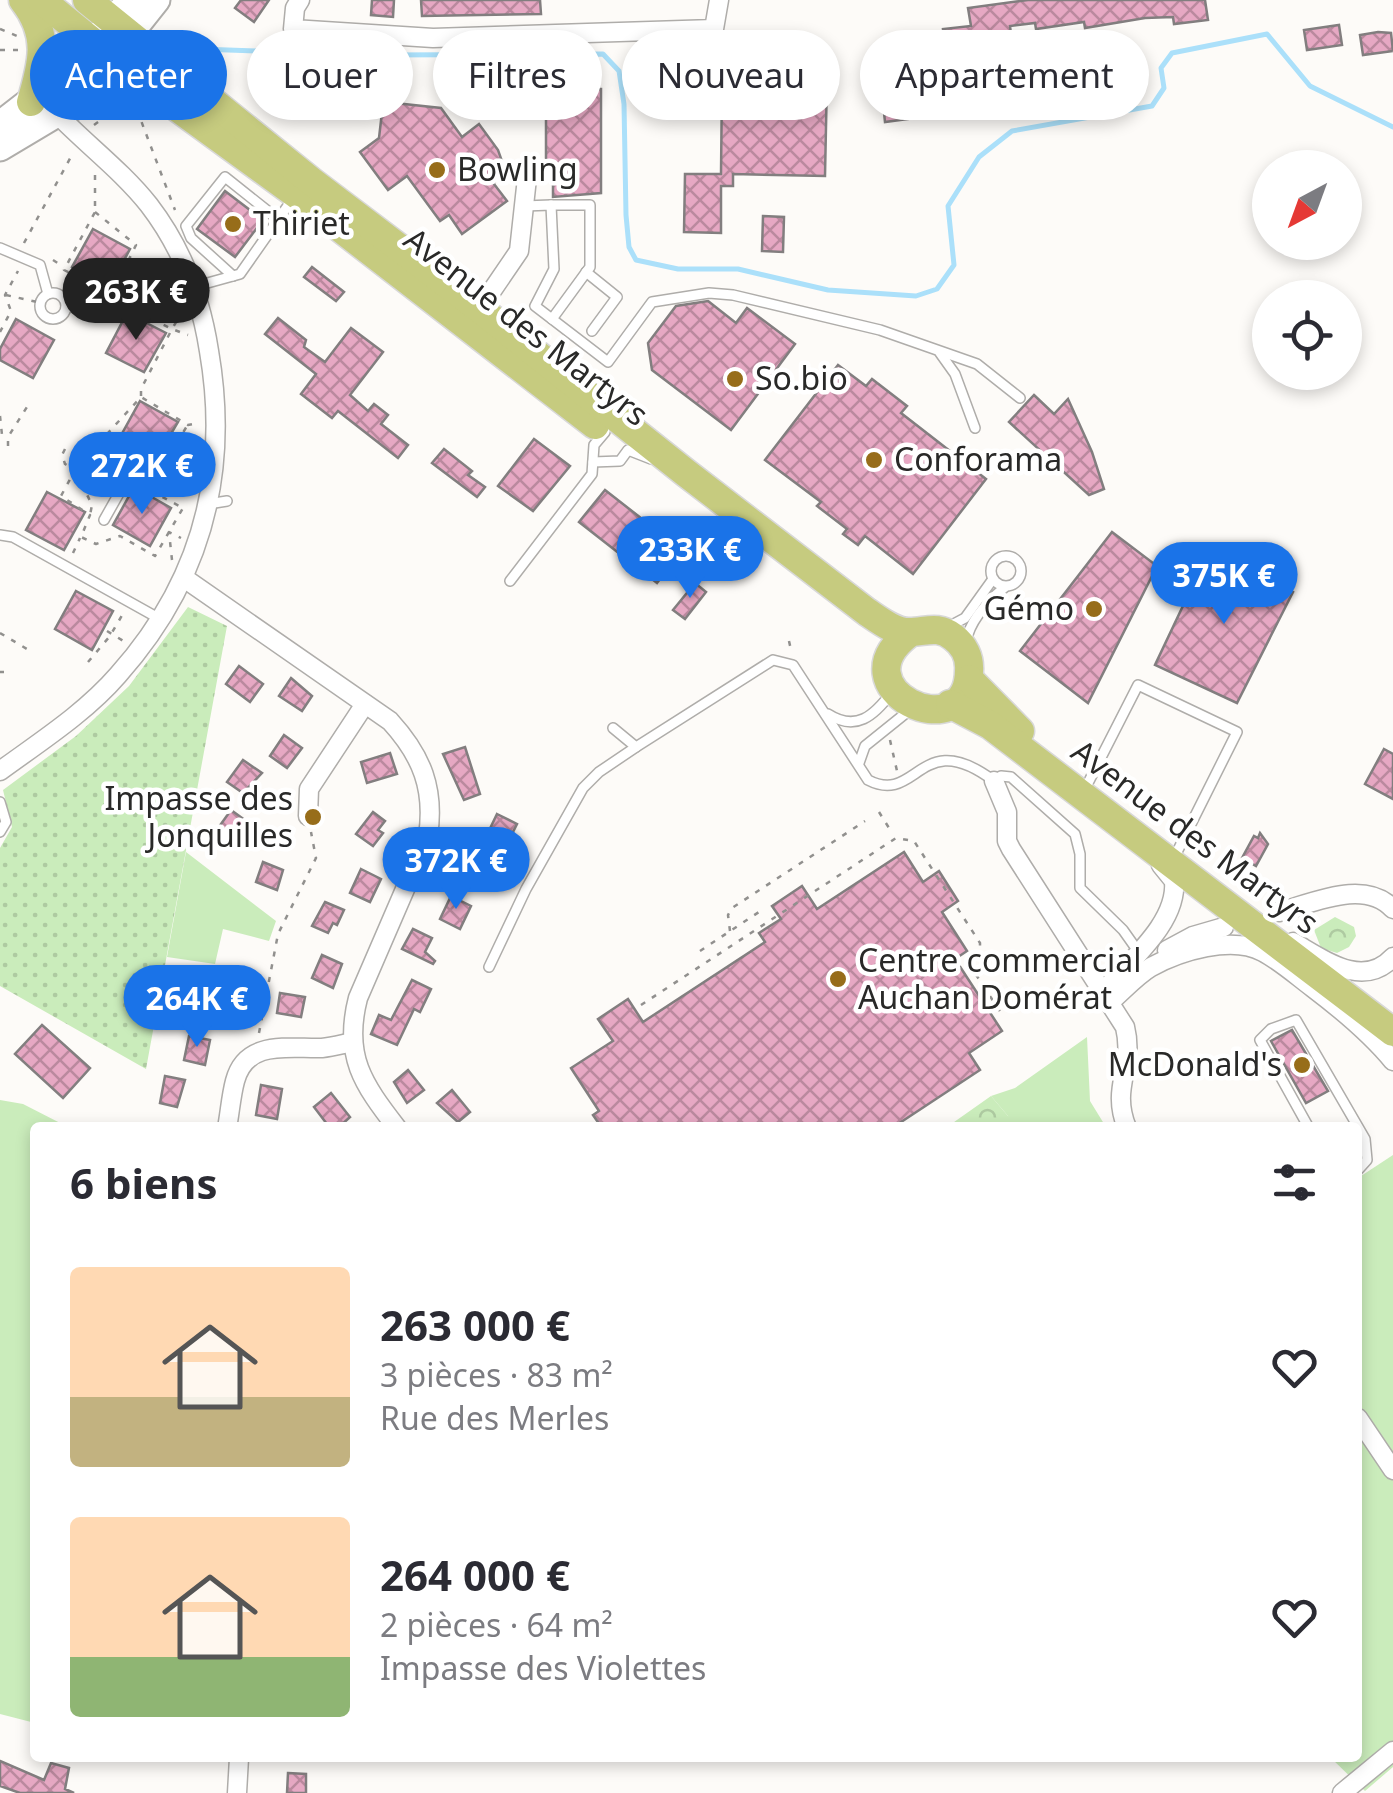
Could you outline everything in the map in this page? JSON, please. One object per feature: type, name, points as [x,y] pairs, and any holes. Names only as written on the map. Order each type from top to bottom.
[{"type":"main road","points":[[24,0],[39,30]]},
{"type":"main road","name":"Avenue des Martyrs","points":[[41,0],[78,30]]},
{"type":"main road","name":"Avenue des Martyrs","points":[[86,0],[125,18],[604,432],[873,639],[898,686]]},
{"type":"main road","points":[[125,18],[157,0]]},
{"type":"main road","points":[[0,124],[30,102]]},
{"type":"main road","points":[[0,148],[45,120]]},
{"type":"main road","name":"Avenue des Martyrs","points":[[178,120],[296,194],[474,317],[867,612],[897,630],[924,631]]},
{"type":"main road","points":[[924,631],[953,636],[968,658],[969,678],[965,689],[950,704],[926,710],[898,686],[893,650],[924,631]]},
{"type":"main road","name":"Avenue des Martyrs","points":[[969,678],[1010,723],[1079,784],[1391,1028]]},
{"type":"main road","name":"Avenue des Martyrs","points":[[950,704],[990,725],[1178,852],[1293,942],[1391,1028]]},
{"type":"street","points":[[300,0],[294,8],[293,29],[433,38],[714,30],[719,0]]},
{"type":"street","points":[[0,771],[104,690],[160,620],[184,578],[217,502],[202,307],[150,207],[126,179],[78,146],[72,120]]},
{"type":"street","points":[[474,317],[519,250],[528,168]]},
{"type":"street","points":[[184,578],[390,722],[423,766],[432,812],[428,836],[358,998],[351,1024],[358,1071],[392,1122]]},
{"type":"street","points":[[308,816],[309,789],[366,704]]},
{"type":"street","points":[[994,782],[1007,812],[1011,849],[1125,1027],[1130,1047],[1119,1098],[1125,1122]]},
{"type":"street","points":[[1079,784],[1094,813],[1164,867],[1174,881],[1171,907],[1106,997]]},
{"type":"street","points":[[1279,912],[1364,893],[1381,898],[1393,909]]},
{"type":"street","points":[[1150,968],[1171,948],[1224,927]]},
{"type":"street","points":[[1293,942],[1352,972],[1373,971],[1393,957]]},
{"type":"street","points":[[1106,997],[1150,968],[1182,954],[1248,946],[1264,952],[1354,1020],[1393,1061]]},
{"type":"street","points":[[228,1122],[235,1079],[242,1064],[260,1051],[278,1047],[324,1048],[353,1042]]},
{"type":"street","points":[[1362,1424],[1393,1470]]},
{"type":"street","points":[[1342,1793],[1393,1751]]},
{"type":"street","points":[[236,1793],[239,1762]]},
{"type":"lane","points":[[234,276],[192,238],[186,226],[225,177],[278,220]]},
{"type":"lane","points":[[66,307],[114,308],[136,293],[190,279],[240,274],[296,194]]},
{"type":"lane","points":[[552,205],[554,269],[535,306],[608,362],[652,302],[709,293],[732,295],[880,330],[938,350],[986,368],[1020,398]]},
{"type":"lane","points":[[524,206],[590,205],[590,266],[552,319]]},
{"type":"lane","points":[[0,248],[40,265],[48,294]]},
{"type":"lane","points":[[586,272],[617,297],[592,331]]},
{"type":"lane","points":[[48,294],[62,296],[66,307],[61,317],[52,320],[42,313],[40,303],[48,294]]},
{"type":"lane","points":[[938,350],[955,374],[975,428]]},
{"type":"lane","points":[[510,581],[592,474],[594,445],[604,432]]},
{"type":"lane","points":[[593,462],[620,461],[628,450],[686,473]]},
{"type":"lane","points":[[104,520],[131,472],[142,478],[214,479]]},
{"type":"lane","points":[[0,535],[13,537],[160,620]]},
{"type":"lane","points":[[964,649],[972,624],[989,600],[1017,582],[1022,573],[1020,563],[1002,556],[990,572],[993,580],[1006,586]]},
{"type":"lane","points":[[924,631],[954,625],[965,618],[993,580]]},
{"type":"lane","points":[[489,967],[526,888],[583,788],[599,772],[772,660],[792,665],[868,780],[887,788],[942,760],[966,763],[994,782],[1002,776],[1010,777],[1074,834],[1080,854],[1080,888],[1123,930],[1150,968]]},
{"type":"lane","points":[[1079,784],[1138,685],[1237,732],[1178,852]]},
{"type":"lane","points":[[824,712],[852,724],[866,720],[898,686]]},
{"type":"lane","points":[[859,763],[898,686]]},
{"type":"lane","points":[[613,728],[636,747]]},
{"type":"lane","points":[[0,802],[6,822],[0,832]]},
{"type":"lane","points":[[1123,930],[1135,936],[1155,932]]},
{"type":"lane","points":[[1306,1122],[1260,1040],[1272,1029],[1296,1020],[1354,1122]]},
{"type":"lane","points":[[1362,1136],[1367,1160],[1362,1166]]},
{"type":"path","points":[[0,50],[24,49]]},
{"type":"path","points":[[148,120],[179,220]]},
{"type":"path","points":[[24,244],[78,146]]},
{"type":"path","points":[[65,268],[98,204],[94,164]]},
{"type":"path","points":[[53,260],[64,270],[112,294],[136,245],[95,212]]},
{"type":"path","points":[[0,332],[11,311],[5,295],[21,266]]},
{"type":"path","points":[[125,270],[134,276]]},
{"type":"path","points":[[5,295],[40,303]]},
{"type":"path","points":[[142,397],[141,388],[188,302],[149,318]]},
{"type":"path","points":[[132,312],[199,340]]},
{"type":"path","points":[[142,397],[188,425],[205,422]]},
{"type":"path","points":[[106,434],[142,397]]},
{"type":"path","points":[[8,446],[8,437],[27,407]]},
{"type":"path","points":[[0,416],[2,434],[8,437]]},
{"type":"path","points":[[162,467],[188,425]]},
{"type":"path","points":[[174,444],[203,462]]},
{"type":"path","points":[[76,470],[92,505],[90,515]]},
{"type":"path","points":[[141,486],[183,508]]},
{"type":"path","points":[[172,562],[169,532],[188,542]]},
{"type":"path","points":[[70,558],[81,537]]},
{"type":"path","points":[[88,662],[125,610]]},
{"type":"path","points":[[109,633],[130,646]]},
{"type":"path","points":[[0,634],[27,649]]},
{"type":"path","points":[[789,641],[792,651]]},
{"type":"path","points":[[888,734],[898,779]]},
{"type":"path","points":[[879,812],[889,828]]},
{"type":"path","points":[[260,1051],[262,1010],[278,934],[316,858],[308,816]]},
{"type":"path","points":[[730,931],[728,915],[732,908],[865,821]]},
{"type":"path","points":[[641,1005],[896,838],[903,838],[914,842],[980,943],[980,953],[971,962],[971,968],[1003,1016]]},
{"type":"path","points":[[700,951],[762,910]]},
{"type":"green space","points":[[188,607],[227,626],[146,1069],[0,986],[0,848],[12,827],[3,790],[76,736],[129,686]]},
{"type":"green space","points":[[186,852],[276,921],[269,941],[223,929],[215,964],[167,957]]},
{"type":"green space","points":[[1335,917],[1354,927],[1356,936],[1349,947],[1337,953],[1321,948],[1314,930]]},
{"type":"green space","points":[[1087,1037],[1090,1101],[1103,1122],[1017,1122],[991,1096],[1015,1088]]},
{"type":"green space","points":[[991,1096],[1008,1116],[1039,1119],[1035,1122],[954,1122]]},
{"type":"green space","points":[[0,1100],[23,1104],[58,1122],[30,1122],[30,1722],[0,1714]]},
{"type":"green space","points":[[1393,1155],[1393,1767],[1365,1791],[1335,1762],[1362,1762],[1362,1175]]},
{"type":"building","points":[[241,0],[269,0],[254,22],[235,8]]},
{"type":"building","points":[[372,0],[394,0],[393,17],[371,15]]},
{"type":"building","points":[[421,0],[540,0],[541,14],[422,16]]},
{"type":"building","points":[[1028,0],[1205,0],[1208,20],[1174,24],[1173,17],[1145,18],[1085,28],[1084,22],[1036,29],[1035,23],[1010,26],[1010,30],[943,30],[971,26],[968,8]]},
{"type":"building","points":[[1339,25],[1342,45],[1307,50],[1304,30]]},
{"type":"building","points":[[1391,33],[1393,51],[1363,55],[1360,35]]},
{"type":"building","name":"Bowling","points":[[413,105],[433,107],[433,120],[450,120],[462,137],[479,124],[498,150],[504,167],[496,172],[494,184],[507,201],[462,234],[449,215],[440,221],[407,176],[388,190],[360,152],[379,138],[381,120],[413,120]]},
{"type":"building","points":[[546,120],[601,120],[601,193],[553,197],[553,172],[546,172]]},
{"type":"building","points":[[722,120],[826,120],[825,176],[733,174],[733,186],[721,186],[721,233],[684,232],[685,174],[721,174]]},
{"type":"building","points":[[225,191],[263,220],[235,257],[197,229]]},
{"type":"building","points":[[763,216],[784,217],[783,252],[762,251]]},
{"type":"building","points":[[93,229],[130,249],[109,288],[72,267]]},
{"type":"building","points":[[312,267],[344,292],[336,301],[304,277]]},
{"type":"building","points":[[708,301],[736,323],[747,308],[795,344],[731,430],[652,370],[648,343],[676,306]]},
{"type":"building","points":[[127,313],[166,333],[144,372],[106,353]]},
{"type":"building","points":[[278,318],[306,340],[304,347],[325,362],[351,328],[383,352],[350,395],[368,411],[374,404],[388,415],[381,424],[408,445],[398,458],[338,411],[332,418],[301,394],[316,374],[265,334]]},
{"type":"building","points":[[16,319],[54,340],[33,378],[0,360],[0,349]]},
{"type":"building","name":"Conforama","points":[[838,365],[866,386],[872,379],[907,406],[901,413],[986,479],[913,574],[865,536],[858,545],[843,534],[847,529],[817,506],[821,502],[765,460]]},
{"type":"building","points":[[1034,395],[1054,414],[1068,399],[1104,489],[1089,495],[1009,422]]},
{"type":"building","points":[[140,401],[178,422],[156,459],[119,439]]},
{"type":"building","points":[[534,439],[570,466],[533,511],[498,486]]},
{"type":"building","points":[[444,449],[485,487],[477,497],[432,463]]},
{"type":"building","points":[[134,487],[171,508],[150,546],[113,525]]},
{"type":"building","points":[[605,490],[682,550],[657,583],[579,522]]},
{"type":"building","points":[[47,492],[85,512],[64,550],[26,530]]},
{"type":"building","name":"Gémo","points":[[1112,532],[1157,566],[1088,703],[1020,651]]},
{"type":"building","points":[[1209,551],[1293,592],[1237,703],[1155,665]]},
{"type":"building","points":[[695,583],[706,592],[685,619],[673,610]]},
{"type":"building","points":[[76,591],[113,611],[92,650],[55,629]]},
{"type":"building","points":[[239,666],[263,684],[250,702],[226,684]]},
{"type":"building","points":[[291,678],[312,696],[302,711],[279,696]]},
{"type":"building","points":[[284,735],[302,748],[287,768],[270,756]]},
{"type":"building","points":[[465,747],[480,794],[464,800],[443,754]]},
{"type":"building","points":[[1384,749],[1393,754],[1393,799],[1365,784]]},
{"type":"building","points":[[390,753],[397,774],[367,783],[361,762]]},
{"type":"building","points":[[243,760],[262,773],[243,793],[227,782]]},
{"type":"building","points":[[231,810],[249,823],[234,844],[216,831]]},
{"type":"building","points":[[373,812],[385,821],[378,830],[383,833],[373,846],[356,834]]},
{"type":"building","points":[[497,814],[517,824],[506,846],[486,837]]},
{"type":"building","points":[[1260,833],[1268,844],[1256,866],[1242,858],[1254,836],[1258,838]]},
{"type":"building","points":[[450,844],[469,852],[458,876],[441,870]]},
{"type":"building","name":"Centre commercial Auchan Domérat","points":[[904,852],[923,882],[939,871],[958,901],[942,912],[967,951],[955,959],[1002,1031],[969,1053],[980,1070],[901,1122],[598,1122],[593,1115],[599,1111],[571,1068],[613,1041],[598,1019],[628,999],[643,1022],[765,942],[759,933],[781,919],[772,906],[802,886],[817,909]]},
{"type":"building","points":[[263,862],[283,870],[277,890],[256,882]]},
{"type":"building","points":[[361,869],[381,879],[370,902],[350,893]]},
{"type":"building","points":[[451,896],[471,906],[460,929],[440,919]]},
{"type":"building","points":[[325,902],[344,910],[328,933],[312,926]]},
{"type":"building","points":[[413,929],[432,938],[425,952],[435,961],[433,964],[402,949]]},
{"type":"building","points":[[322,955],[342,964],[333,988],[312,978]]},
{"type":"building","points":[[224,967],[247,972],[242,995],[219,991]]},
{"type":"building","points":[[172,977],[191,980],[189,996],[184,995],[181,1006],[167,1004]]},
{"type":"building","points":[[412,980],[431,989],[420,1012],[414,1009],[397,1045],[371,1034],[379,1015],[391,1020]]},
{"type":"building","points":[[280,993],[305,997],[301,1017],[277,1013]]},
{"type":"building","points":[[42,1025],[90,1068],[63,1098],[15,1054]]},
{"type":"building","name":"McDonald's","points":[[1292,1030],[1328,1091],[1306,1103],[1271,1041]]},
{"type":"building","points":[[189,1036],[210,1040],[205,1065],[184,1060]]},
{"type":"building","points":[[408,1070],[424,1090],[407,1103],[394,1082]]},
{"type":"building","points":[[165,1076],[185,1080],[177,1107],[160,1103]]},
{"type":"building","points":[[261,1085],[282,1089],[277,1119],[256,1115]]},
{"type":"building","points":[[452,1090],[470,1112],[458,1122],[437,1103]]},
{"type":"building","points":[[331,1093],[350,1117],[345,1122],[325,1122],[314,1107]]},
{"type":"building","points":[[0,1761],[44,1780],[51,1763],[69,1768],[65,1789],[74,1793],[20,1793],[0,1786]]},
{"type":"building","points":[[288,1773],[306,1774],[306,1793],[287,1793]]},
{"type":"waterway","points":[[227,50],[379,55],[603,54],[619,71],[624,104],[626,215],[629,247],[636,260],[678,269],[738,269],[828,290],[916,296],[937,289],[954,265],[948,206],[979,157],[1012,131],[1152,106],[1164,88],[1161,68],[1172,53],[1267,34],[1310,86],[1393,127]]},
{"type":"place","name":"Bowling","points":[[437,170]]},
{"type":"place","name":"Thiriet","points":[[233,224]]},
{"type":"place","name":"So.bio","points":[[735,379]]},
{"type":"place","name":"Conforama","points":[[874,460]]},
{"type":"place","name":"Gémo","points":[[1094,609]]},
{"type":"place","name":"Impasse des Jonquilles","points":[[313,817]]},
{"type":"place","name":"Centre commercial Auchan Domérat","points":[[838,979]]},
{"type":"place","name":"McDonald's","points":[[1302,1065]]}]
